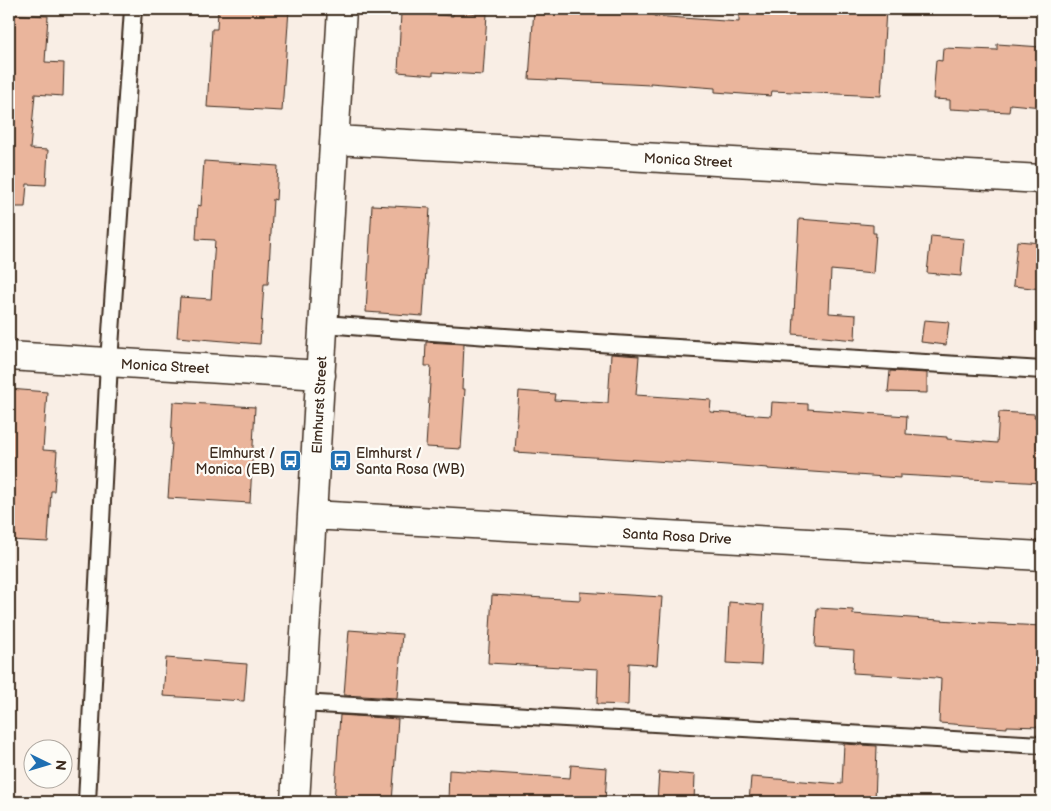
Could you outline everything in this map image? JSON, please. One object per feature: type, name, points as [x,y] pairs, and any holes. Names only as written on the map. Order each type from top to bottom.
[{"type":"street","name":"Elmhurst Street","points":[[296,802],[342,9]]},
{"type":"street","name":"Monica Street","points":[[334,140],[1042,179]]},
{"type":"street","name":"Monica Street","points":[[9,356],[320,375]]},
{"type":"street","name":"Santa Rosa Drive","points":[[312,515],[1042,556]]},
{"type":"lane","points":[[87,802],[109,362],[132,9]]},
{"type":"lane","points":[[324,324],[539,340],[1042,370]]},
{"type":"lane","points":[[301,703],[1042,745]]},
{"type":"building","points":[[218,9],[289,9],[282,111],[207,107],[212,29],[217,29]]},
{"type":"building","points":[[534,9],[655,9],[654,16],[739,22],[739,9],[886,9],[881,96],[772,91],[771,96],[715,92],[715,88],[650,83],[650,85],[529,79]]},
{"type":"building","points":[[453,12],[487,14],[483,75],[433,72],[433,75],[398,72],[401,13],[453,16]]},
{"type":"building","points":[[9,14],[48,16],[45,62],[64,63],[63,96],[35,94],[30,149],[48,150],[46,185],[27,184],[25,207],[9,207]]},
{"type":"building","points":[[997,44],[1042,47],[1042,107],[1010,104],[1009,112],[950,109],[950,100],[933,99],[936,60],[942,61],[943,48],[997,50]]},
{"type":"building","points":[[204,161],[278,166],[276,200],[273,199],[268,284],[264,284],[260,344],[177,337],[180,297],[211,299],[215,240],[196,239],[198,205],[201,206]]},
{"type":"building","points":[[372,205],[430,208],[423,316],[366,312]]},
{"type":"building","points":[[799,219],[873,225],[873,233],[876,233],[873,274],[831,270],[829,313],[856,315],[855,340],[793,334]]},
{"type":"building","points":[[931,236],[964,239],[961,276],[927,273]]},
{"type":"building","points":[[1017,241],[1042,243],[1042,289],[1013,286]]},
{"type":"building","points":[[924,320],[949,322],[946,345],[921,342]]},
{"type":"building","points":[[426,342],[464,344],[462,389],[465,389],[461,449],[426,447],[431,366],[425,366]]},
{"type":"building","points":[[611,354],[639,356],[636,395],[711,400],[710,412],[771,416],[772,402],[808,404],[808,409],[907,416],[906,434],[997,443],[999,412],[1035,414],[1034,417],[1042,417],[1042,483],[900,475],[900,478],[686,462],[515,452],[519,391],[555,394],[554,400],[608,403]]},
{"type":"building","points":[[890,371],[927,373],[927,393],[888,392]]},
{"type":"building","points":[[9,389],[47,392],[43,450],[57,451],[54,491],[51,491],[48,542],[9,540]]},
{"type":"building","points":[[173,402],[255,407],[250,503],[168,498]]},
{"type":"building","points":[[580,592],[662,597],[657,665],[629,663],[628,705],[597,704],[598,669],[488,663],[492,595],[580,600]]},
{"type":"building","points":[[729,602],[764,605],[761,665],[726,663]]},
{"type":"building","points":[[817,608],[853,610],[853,614],[1042,626],[1042,727],[1007,726],[1007,728],[939,723],[941,679],[853,673],[854,650],[815,647]]},
{"type":"building","points":[[349,630],[402,634],[397,698],[344,695]]},
{"type":"building","points":[[166,658],[247,664],[244,701],[163,696]]},
{"type":"building","points":[[340,715],[398,719],[392,802],[334,802]]},
{"type":"building","points":[[844,744],[877,746],[875,802],[749,802],[751,777],[842,784]]},
{"type":"building","points":[[571,765],[607,768],[605,802],[448,802],[449,770],[570,778]]},
{"type":"building","points":[[659,772],[695,775],[694,802],[657,802]]},
{"type":"place","name":"Elmhurst / Monica (EB)","points":[[291,461]]},
{"type":"place","name":"Elmhurst / Santa Rosa (WB)","points":[[340,461]]}]
